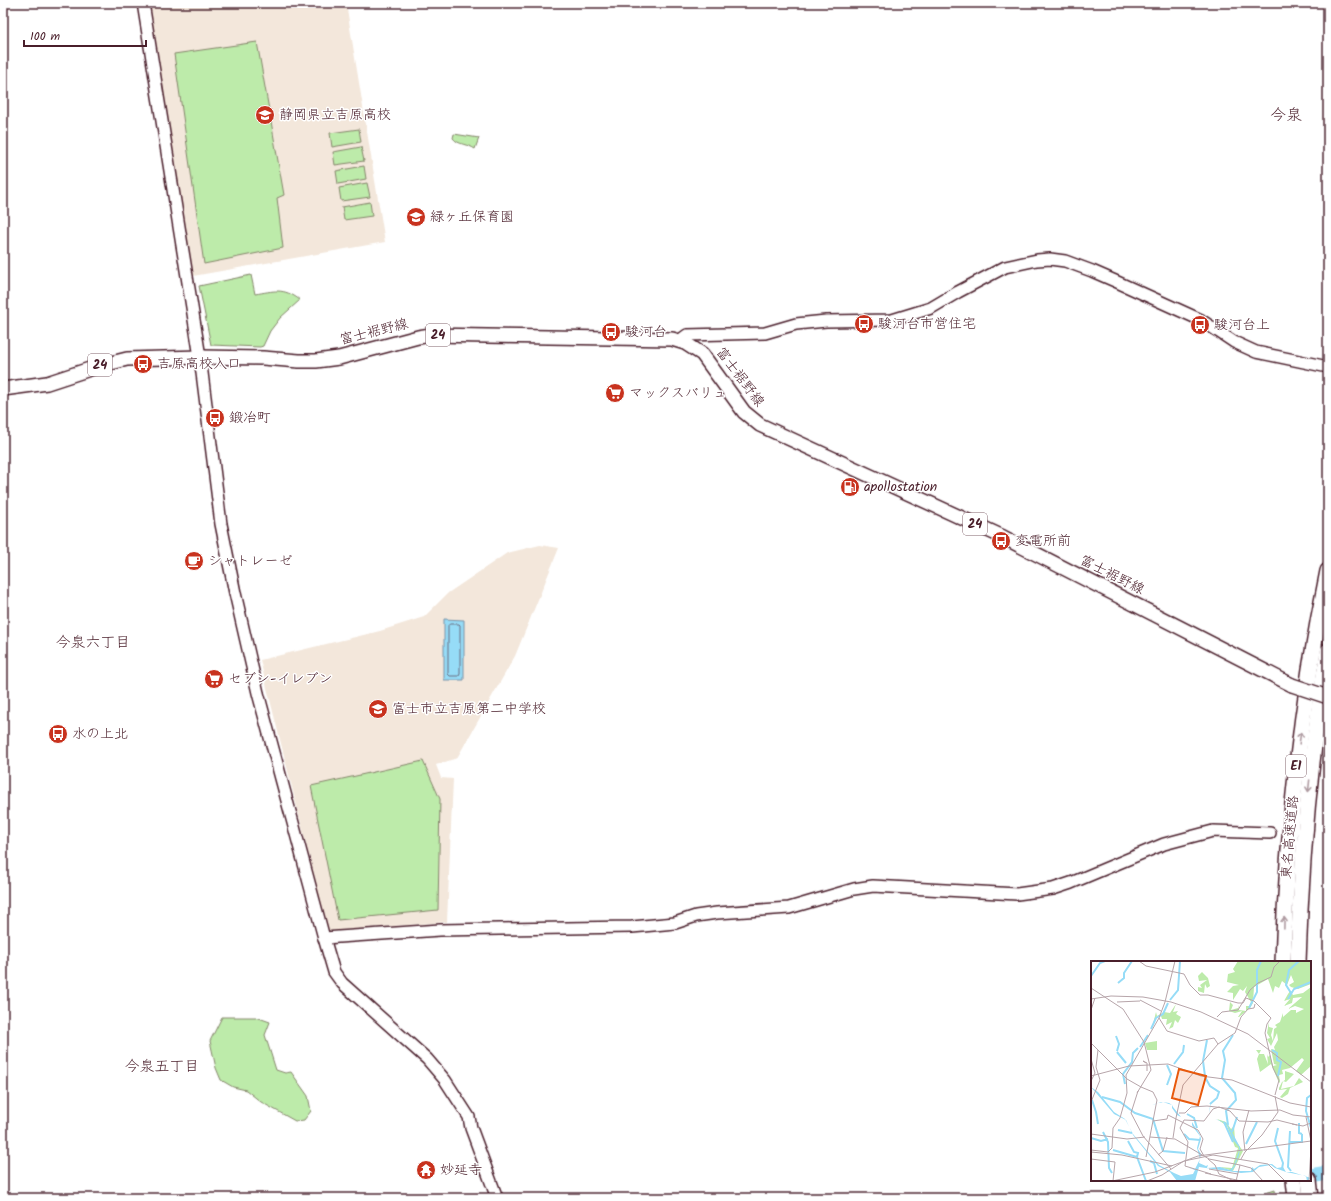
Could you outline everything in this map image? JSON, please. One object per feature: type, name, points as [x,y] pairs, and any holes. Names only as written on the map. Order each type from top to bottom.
[{"type":"highway","name":"東名高速道路","points":[[1283,961],[1288,848],[1297,755],[1309,676],[1328,572]]},
{"type":"highway","name":"東名高速道路","points":[[1298,961],[1303,843],[1312,757],[1328,651]]},
{"type":"highway","points":[[1294,1181],[1296,1198]]},
{"type":"highway","points":[[1309,1181],[1311,1198]]},
{"type":"main road","name":"富士裾野線","points":[[3,389],[47,383],[99,366],[127,359],[200,357],[264,358],[316,361],[339,358],[418,337],[442,335],[665,339],[679,341],[697,349],[702,354],[744,412],[760,425],[1004,537],[1271,675],[1292,685],[1328,697]]},
{"type":"street","points":[[143,3],[200,357],[221,524],[258,692],[334,972],[342,983],[427,1058],[445,1080],[469,1117],[471,1128],[497,1198]]},
{"type":"street","points":[[679,341],[687,335],[766,333],[796,324],[892,320],[931,308],[1005,267],[1037,260],[1050,259],[1065,261],[1092,271],[1180,310],[1201,320],[1244,347],[1272,356],[1328,367]]},
{"type":"street","points":[[324,938],[440,930],[632,927],[675,923],[696,916],[717,913],[789,908],[854,889],[872,886],[1017,894],[1037,892],[1053,890],[1164,844],[1213,831],[1270,833]]},
{"type":"shaded area","name":"静岡県立吉原高校","points":[[176,3],[346,3],[385,242],[193,276],[148,8]]},
{"type":"shaded area","name":"富士市立吉原第二中学校","points":[[540,545],[559,548],[515,656],[457,758],[436,765],[441,778],[453,779],[447,922],[328,931],[260,660],[380,631],[424,617],[448,593],[507,553]]},
{"type":"green space","points":[[257,42],[284,195],[277,198],[283,248],[204,264],[174,54]]},
{"type":"green space","points":[[359,129],[361,142],[332,147],[330,133]]},
{"type":"green space","points":[[454,134],[479,138],[475,149],[455,140],[453,138]]},
{"type":"green space","points":[[361,147],[364,161],[335,165],[333,152]]},
{"type":"green space","points":[[364,166],[366,179],[338,184],[336,171]]},
{"type":"green space","points":[[367,183],[370,197],[341,201],[339,188]]},
{"type":"green space","points":[[370,202],[372,216],[344,220],[342,207]]},
{"type":"green space","points":[[251,275],[255,294],[278,291],[288,293],[300,300],[280,318],[270,331],[263,346],[211,345],[199,286]]},
{"type":"green space","points":[[423,761],[440,799],[438,910],[338,920],[311,786]]},
{"type":"green space","points":[[222,1017],[256,1017],[270,1022],[265,1035],[276,1070],[285,1073],[291,1072],[308,1096],[311,1111],[304,1120],[295,1121],[261,1102],[246,1090],[233,1087],[221,1080],[216,1068],[210,1041]]},
{"type":"green space","points":[[1275,1190],[1276,1198],[1250,1198]]},
{"type":"water","points":[[444,619],[464,620],[464,680],[444,680]]},
{"type":"waterway","points":[[1316,1175],[1328,1173]]},
{"type":"place","name":"静岡県立吉原高校","points":[[265,115]]},
{"type":"place","name":"緑ヶ丘保育園","points":[[416,217]]},
{"type":"place","name":"駿河台市営住宅","points":[[864,324]]},
{"type":"place","name":"駿河台上","points":[[1200,325]]},
{"type":"place","name":"駿河台","points":[[611,332]]},
{"type":"place","name":"吉原高校入口","points":[[143,364]]},
{"type":"place","name":"マックスバリュ","points":[[615,393]]},
{"type":"place","name":"鍛冶町","points":[[215,418]]},
{"type":"place","name":"apollostation","points":[[850,487]]},
{"type":"place","name":"変電所前","points":[[1001,541]]},
{"type":"place","name":"シャトレーゼ","points":[[194,561]]},
{"type":"place","name":"セブン-イレブン","points":[[214,679]]},
{"type":"place","name":"富士市立吉原第二中学校","points":[[378,709]]},
{"type":"place","name":"水の上北","points":[[58,734]]},
{"type":"place","name":"妙延寺","points":[[426,1170]]},
{"type":"district","name":"今泉","points":[[1286,115]]},
{"type":"district","name":"今泉六丁目","points":[[93,643]]},
{"type":"district","name":"今泉五丁目","points":[[162,1067]]}]
